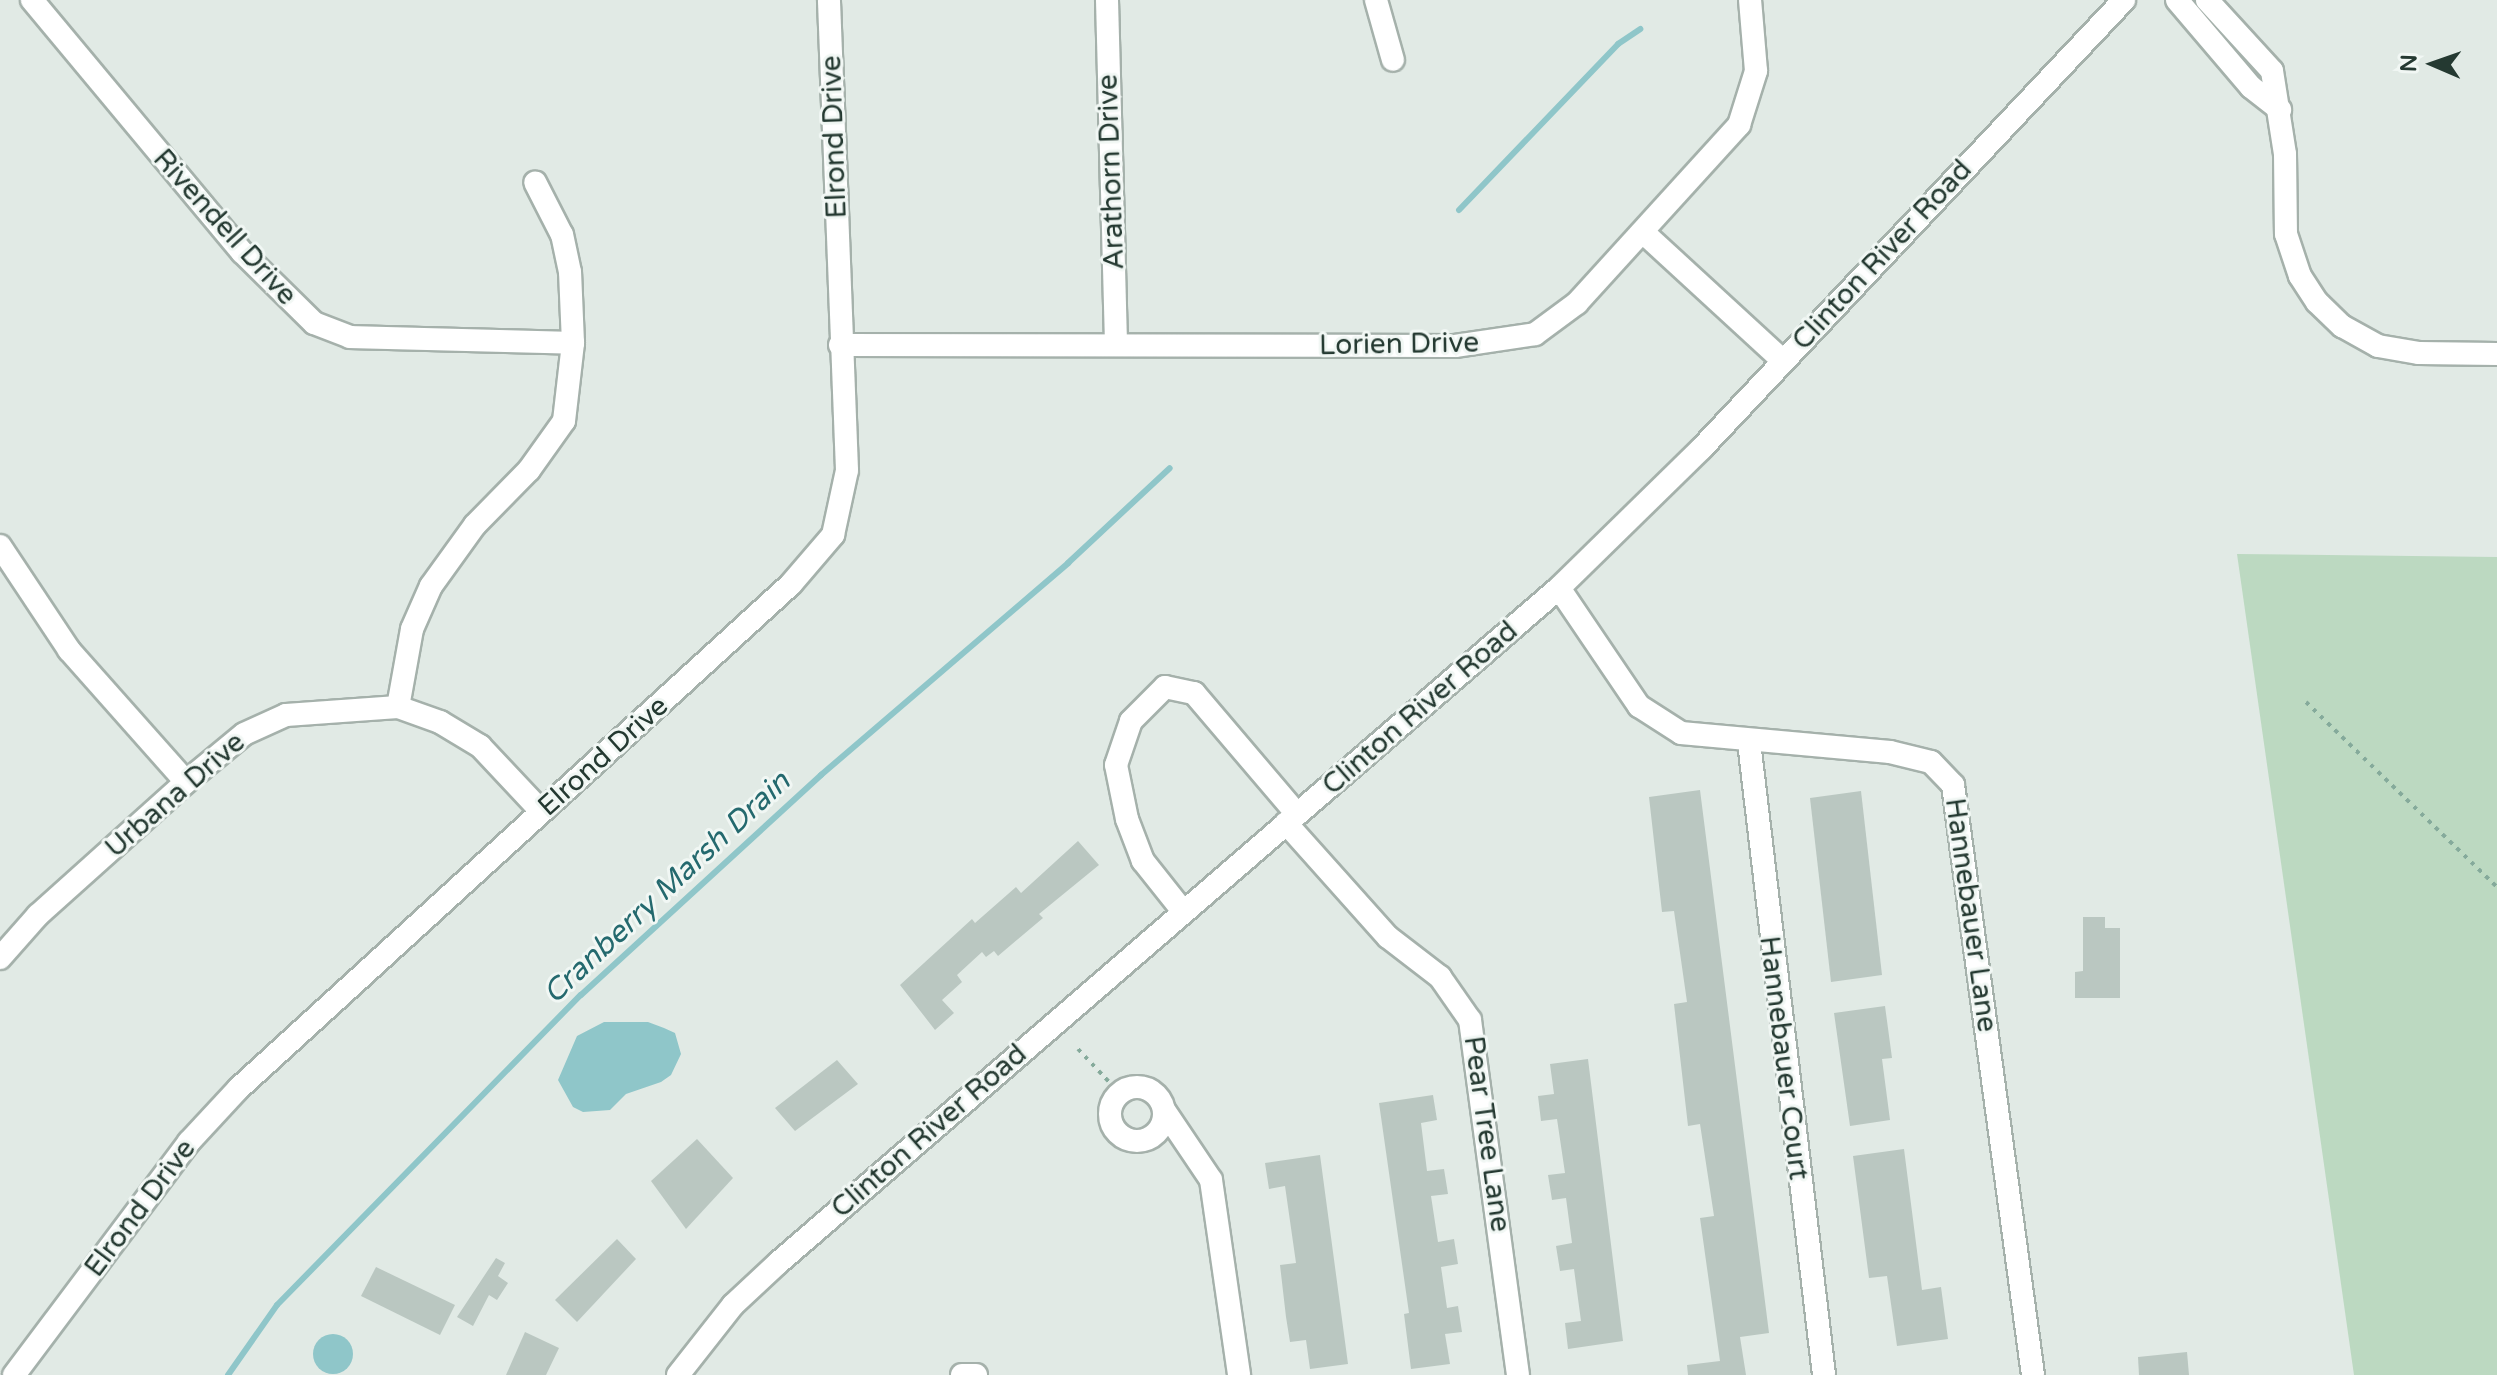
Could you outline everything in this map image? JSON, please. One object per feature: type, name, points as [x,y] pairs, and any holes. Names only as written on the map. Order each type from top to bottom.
[{"type":"street","name":"Rivendell Drive","points":[[33,0],[242,252],[314,323],[350,337],[573,343]]},
{"type":"street","name":"Elrond Drive","points":[[14,1375],[189,1142],[238,1089],[818,558],[833,535],[846,492],[829,0]]},
{"type":"street","name":"Arathorn Drive","points":[[1107,0],[1116,343]]},
{"type":"street","points":[[1376,0],[1393,60]]},
{"type":"street","name":"Lorien Drive","points":[[840,345],[1505,342],[1556,322],[1725,146],[1749,105],[1757,49],[1750,0]]},
{"type":"street","name":"Clinton River Road","points":[[678,1375],[733,1305],[778,1263],[1182,910],[1559,588],[1783,361],[2124,0]]},
{"type":"street","points":[[2177,0],[2251,87],[2280,110]]},
{"type":"street","points":[[2207,0],[2272,71],[2280,110],[2286,234],[2300,276],[2317,302],[2342,326],[2378,346],[2419,353],[2497,354]]},
{"type":"street","points":[[398,707],[412,629],[431,586],[475,525],[529,470],[564,421],[573,343],[568,253],[535,182]]},
{"type":"street","points":[[1644,233],[1783,361]]},
{"type":"street","points":[[0,546],[69,650],[186,782]]},
{"type":"street","name":"Hannebauer Lane","points":[[1559,588],[1619,681],[1654,719],[1681,733],[1749,742],[1890,752],[1931,762],[1953,785],[2033,1375]]},
{"type":"street","name":"Pear Tree Lane","points":[[1182,910],[1143,861],[1127,819],[1116,765],[1131,721],[1165,687],[1194,693],[1388,937],[1440,977],[1470,1020],[1518,1375]]},
{"type":"street","name":"Urbana Drive","points":[[0,958],[38,915],[186,782],[261,723],[286,715],[398,707],[463,733],[502,767],[541,811]]},
{"type":"street","name":"Hannebauer Court","points":[[1749,742],[1824,1375]]},
{"type":"street","points":[[1193,1149],[1149,1139],[1132,1142],[1117,1133],[1109,1118],[1113,1099],[1138,1087],[1155,1093],[1193,1149],[1211,1180],[1218,1206],[1239,1375]]},
{"type":"street","points":[[1149,1139],[1161,1127],[1164,1110]]},
{"type":"street","points":[[962,1375],[976,1375]]},
{"type":"path","points":[[2306,702],[2497,887]]},
{"type":"path","points":[[1078,1049],[1111,1084]]},
{"type":"green space","points":[[2237,554],[2497,557],[2497,1375],[2354,1375]]},
{"type":"water","points":[[604,1022],[648,1022],[664,1028],[675,1033],[681,1054],[671,1075],[661,1082],[626,1094],[610,1110],[583,1112],[573,1107],[558,1080],[577,1036]]},
{"type":"water","points":[[333,1334],[347,1340],[353,1354],[347,1368],[333,1374],[319,1368],[313,1354],[319,1340]]},
{"type":"building","points":[[1700,790],[1769,1333],[1740,1337],[1746,1375],[1688,1375],[1687,1365],[1720,1361],[1700,1218],[1714,1216],[1700,1124],[1688,1126],[1674,1004],[1687,1002],[1674,911],[1662,912],[1649,797]]},
{"type":"building","points":[[1861,791],[1882,975],[1831,982],[1810,798]]},
{"type":"building","points":[[1078,841],[1099,865],[1039,914],[1043,918],[998,956],[994,951],[986,957],[982,952],[957,975],[962,982],[942,1000],[954,1013],[935,1030],[900,985],[972,919],[975,923],[1016,887],[1021,893]]},
{"type":"building","points":[[2083,917],[2105,917],[2105,928],[2120,928],[2120,998],[2075,998],[2075,972],[2083,971]]},
{"type":"building","points":[[1885,1006],[1892,1058],[1882,1059],[1890,1120],[1850,1126],[1834,1013]]},
{"type":"building","points":[[1588,1059],[1623,1341],[1568,1349],[1565,1323],[1581,1321],[1574,1269],[1560,1271],[1556,1246],[1572,1243],[1566,1198],[1552,1200],[1548,1175],[1565,1173],[1557,1119],[1541,1121],[1538,1096],[1554,1094],[1550,1064]]},
{"type":"building","points":[[837,1060],[858,1084],[795,1131],[775,1108]]},
{"type":"building","points":[[1433,1095],[1437,1120],[1421,1123],[1427,1171],[1444,1169],[1448,1194],[1431,1196],[1438,1242],[1454,1239],[1458,1264],[1441,1267],[1447,1308],[1458,1306],[1462,1332],[1445,1334],[1450,1364],[1411,1369],[1404,1314],[1409,1313],[1379,1103]]},
{"type":"building","points":[[697,1139],[733,1178],[686,1229],[651,1181]]},
{"type":"building","points":[[1904,1149],[1922,1290],[1941,1287],[1948,1339],[1897,1346],[1887,1276],[1869,1278],[1853,1156]]},
{"type":"building","points":[[1320,1155],[1348,1364],[1310,1369],[1306,1340],[1290,1342],[1286,1317],[1280,1265],[1296,1263],[1285,1186],[1269,1189],[1265,1163]]},
{"type":"building","points":[[617,1239],[636,1259],[577,1322],[555,1300]]},
{"type":"building","points":[[496,1258],[505,1263],[498,1276],[508,1283],[497,1300],[489,1295],[473,1326],[457,1317]]},
{"type":"building","points":[[376,1267],[455,1305],[440,1335],[361,1296]]},
{"type":"building","points":[[525,1332],[559,1348],[546,1375],[506,1375]]},
{"type":"building","points":[[2187,1352],[2189,1375],[2139,1375],[2138,1357]]},
{"type":"waterway","name":"Cranberry Marsh Drain","points":[[1459,210],[1618,44],[1640,29]]},
{"type":"waterway","name":"Cranberry Marsh Drain","points":[[228,1375],[277,1305],[581,995],[821,775],[1068,563],[1170,468]]}]
